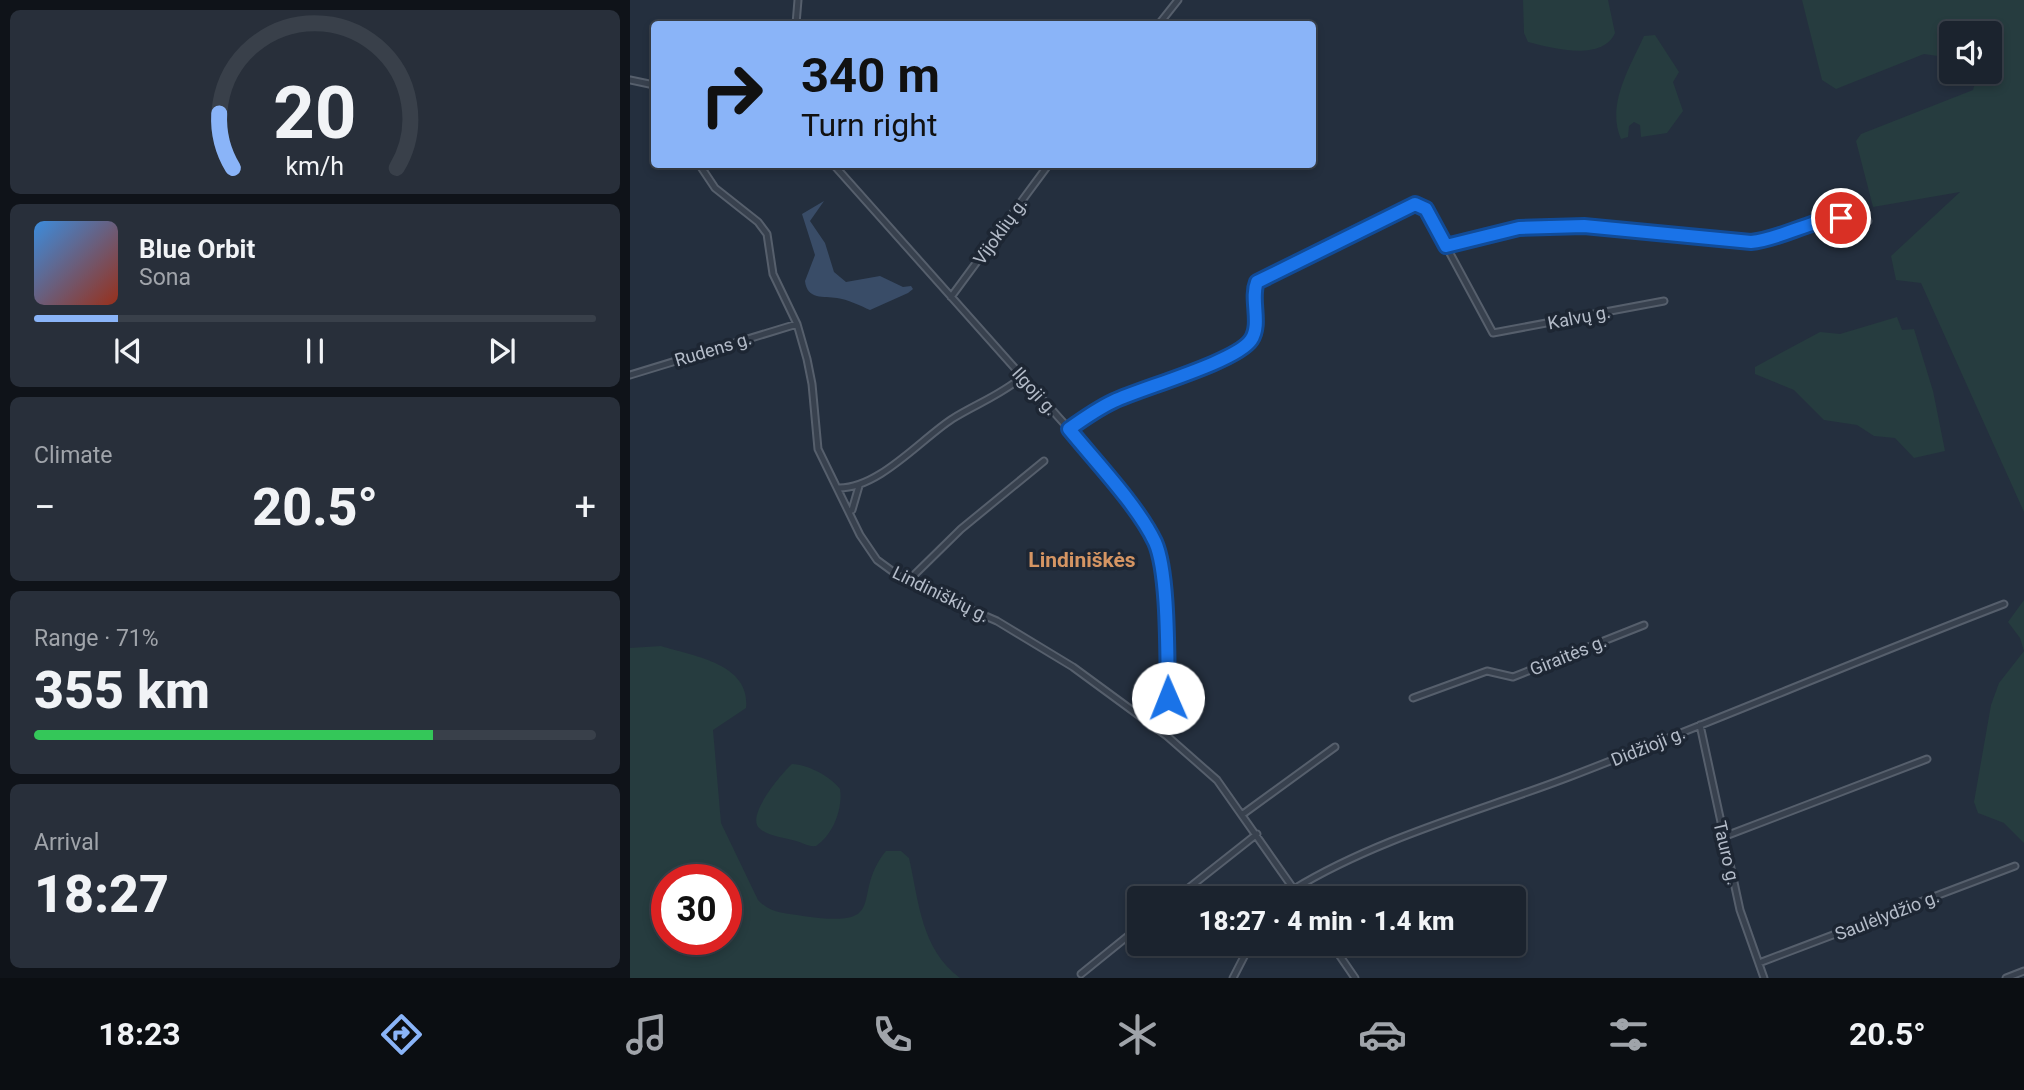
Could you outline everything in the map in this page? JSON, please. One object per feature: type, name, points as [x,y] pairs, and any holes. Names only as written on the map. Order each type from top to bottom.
[{"type":"street","points":[[796,21],[799,0]]},
{"type":"street","points":[[1161,21],[1178,0]]},
{"type":"street","points":[[630,80],[651,84]]},
{"type":"street","name":"Lindiniškių g.","points":[[702,168],[715,188],[764,228],[769,240],[772,274],[797,324],[812,384],[818,449],[852,513],[860,535],[877,560],[907,582],[997,621],[1073,667],[1167,736],[1217,780],[1292,886]]},
{"type":"street","name":"Ilgoji g.","points":[[837,168],[1069,429],[1147,528],[1158,549],[1168,657],[1167,736]]},
{"type":"street","name":"Vijoklių g.","points":[[951,297],[1046,168]]},
{"type":"street","points":[[1069,429],[1113,401],[1233,353],[1251,341],[1255,329],[1254,290],[1257,282],[1415,204],[1426,209],[1446,246],[1493,233],[1538,227],[1618,227],[1751,242],[1768,240],[1832,219],[1868,221]]},
{"type":"street","name":"Kalvų g.","points":[[1446,246],[1493,333],[1664,301]]},
{"type":"street","name":"Rudens g.","points":[[630,375],[797,324]]},
{"type":"street","points":[[852,513],[854,496],[859,486],[954,418],[1001,393],[1022,377]]},
{"type":"street","points":[[907,582],[961,529],[1044,461]]},
{"type":"street","points":[[838,488],[859,486]]},
{"type":"street","name":"Didžioji g.","points":[[1299,886],[1346,860],[1700,725],[2004,604]]},
{"type":"street","name":"Giraitės g.","points":[[1413,698],[1487,671],[1513,677],[1644,625]]},
{"type":"street","name":"Tauro g.","points":[[1700,725],[1740,910],[1764,978]]},
{"type":"street","points":[[1243,814],[1335,747]]},
{"type":"street","points":[[1723,837],[1927,759]]},
{"type":"street","points":[[1190,886],[1257,834]]},
{"type":"street","name":"Saulėlydžio g.","points":[[1759,963],[2015,866]]},
{"type":"street","points":[[1082,974],[1127,937]]},
{"type":"street","points":[[1233,978],[1244,956]]},
{"type":"street","points":[[1340,956],[1355,978]]},
{"type":"street","points":[[2007,978],[2024,971]]},
{"type":"green space","points":[[1523,0],[1608,0],[1615,33],[1609,42],[1588,50],[1576,51],[1528,42],[1524,33]]},
{"type":"green space","points":[[1802,0],[2024,0],[2024,512],[1921,283],[1896,280],[1891,256],[1960,192],[1873,207],[1856,141],[1861,134],[1973,90],[1975,84],[2002,84],[2002,21],[1939,21],[1939,56],[1924,54],[1836,89],[1822,80]]},
{"type":"green space","points":[[1655,35],[1679,72],[1673,82],[1683,111],[1667,133],[1641,137],[1640,125],[1634,122],[1629,126],[1628,137],[1621,139],[1616,113],[1622,86],[1644,36]]},
{"type":"green space","points":[[1897,317],[1902,330],[1914,329],[1933,391],[1945,451],[1914,458],[1895,438],[1874,436],[1857,425],[1824,420],[1794,390],[1755,374],[1755,367],[1820,332],[1840,334]]},
{"type":"green space","points":[[2024,600],[2024,651],[2020,638],[2008,622]]},
{"type":"green space","points":[[661,646],[703,658],[729,671],[739,681],[745,693],[746,708],[713,730],[721,823],[741,864],[651,864],[651,955],[742,955],[742,867],[758,900],[768,908],[784,913],[831,919],[849,918],[859,913],[864,905],[876,867],[886,851],[901,851],[909,858],[919,908],[929,939],[947,966],[960,978],[630,978],[630,648]]},
{"type":"green space","points":[[2024,651],[2024,843],[2004,823],[1978,813],[1974,802],[1991,705],[1999,683]]},
{"type":"green space","points":[[792,764],[819,772],[840,789],[836,821],[816,846],[767,833],[759,828],[756,822],[767,794]]},
{"type":"water","points":[[824,201],[810,221],[825,243],[834,272],[846,282],[880,276],[913,289],[870,310],[845,300],[817,296],[809,291],[805,281],[815,255],[802,214]]},
{"type":"district","name":"Lindiniškės","points":[[1082,560]]},
{"type":"route","points":[[1168,698],[1168,657],[1158,549],[1147,528],[1069,429],[1113,401],[1144,391],[1233,353],[1251,341],[1255,329],[1254,290],[1257,282],[1371,223],[1415,204],[1426,209],[1446,246],[1519,228],[1584,226],[1618,227],[1751,242],[1768,240],[1823,221],[1841,218]]}]
